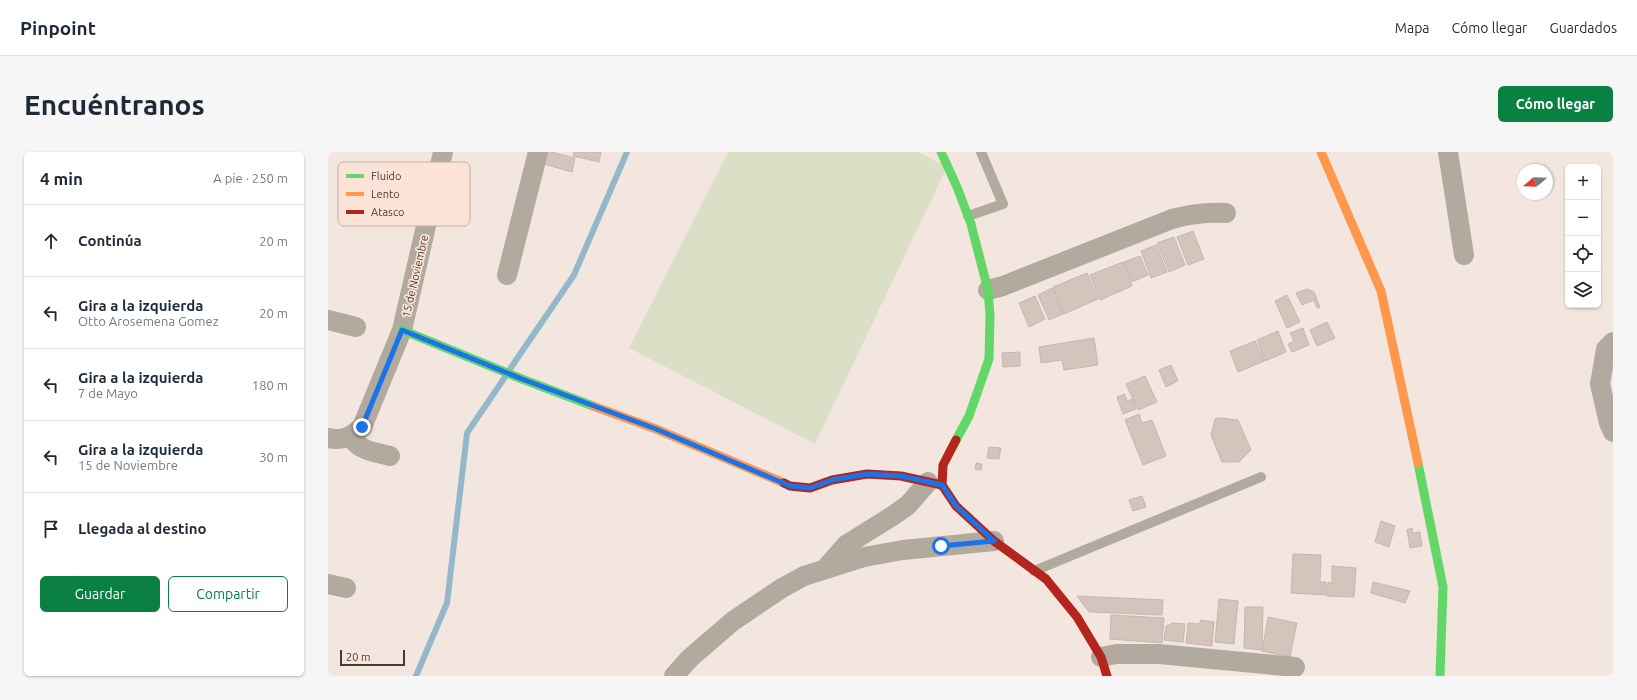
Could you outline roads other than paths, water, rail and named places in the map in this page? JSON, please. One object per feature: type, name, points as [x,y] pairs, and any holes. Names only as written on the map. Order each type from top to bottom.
[{"type":"street","name":"15 de Noviembre","points":[[441,162],[443,152]]},
{"type":"street","points":[[507,275],[538,152]]},
{"type":"street","points":[[825,569],[846,545],[908,505],[935,484],[943,465],[970,416],[989,359],[990,316],[988,290],[981,259],[968,216],[941,152]]},
{"type":"street","points":[[1321,152],[1380,291],[1412,431],[1443,587],[1440,676]]},
{"type":"street","points":[[1448,152],[1464,255]]},
{"type":"street","points":[[988,290],[1002,286],[1172,219],[1189,214],[1207,212],[1226,213]]},
{"type":"street","name":"15 de Noviembre","points":[[351,437],[362,427],[402,330],[426,226]]},
{"type":"street","points":[[328,320],[356,327]]},
{"type":"street","points":[[402,330],[522,379],[656,429],[790,486],[810,488],[832,480],[867,474],[901,476],[935,484],[956,506],[994,541],[1046,579],[1077,617],[1101,657],[1107,676]]},
{"type":"street","points":[[1613,342],[1606,349],[1600,384],[1613,432]]},
{"type":"street","points":[[328,438],[334,440],[351,437],[355,444],[361,449],[390,456]]},
{"type":"street","points":[[674,676],[690,658],[733,621],[782,588],[804,576],[864,557],[902,550],[994,541]]},
{"type":"street","points":[[1101,657],[1116,654],[1159,654],[1295,667]]},
{"type":"lane","points":[[968,216],[1003,204],[981,152]]},
{"type":"lane","points":[[1034,571],[1261,476]]},
{"type":"waterway","points":[[510,369],[574,275],[627,152]]},
{"type":"waterway","points":[[416,676],[447,603],[467,433],[505,377]]}]
